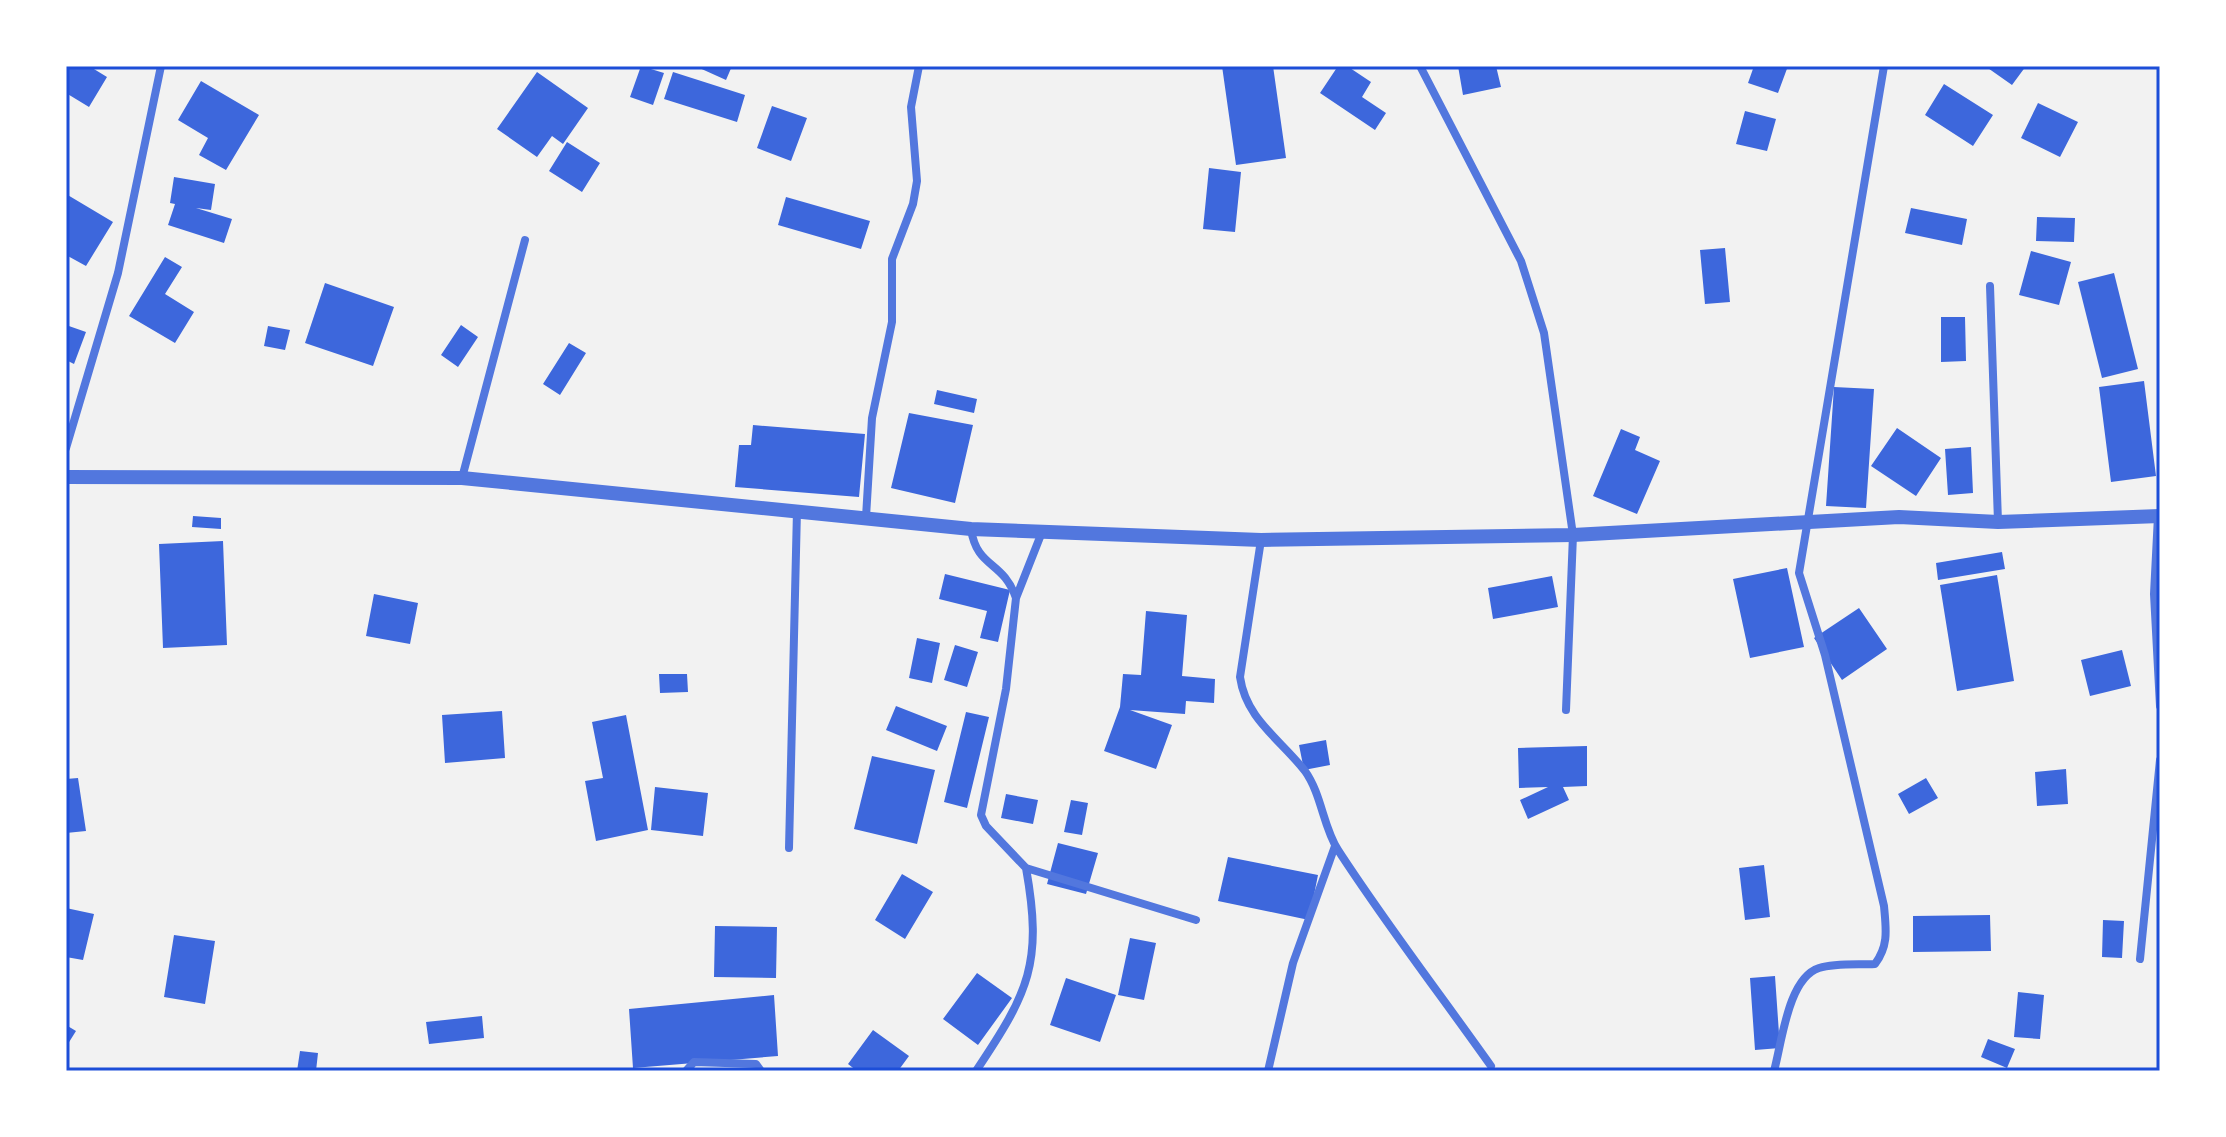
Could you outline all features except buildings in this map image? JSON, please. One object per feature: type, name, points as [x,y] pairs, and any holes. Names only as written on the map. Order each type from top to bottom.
[{"type":"street","points":[[66,448],[118,273],[161,66]]},
{"type":"street","points":[[866,517],[872,418],[892,322],[892,259],[913,204],[917,181],[911,107],[919,66]]},
{"type":"street","points":[[1420,66],[1521,261],[1544,333],[1573,535],[1566,710]]},
{"type":"street","points":[[1774,1071],[1792,995],[1801,980],[1819,968],[1875,964],[1884,951],[1887,935],[1884,906],[1825,655],[1799,573],[1831,363],[1884,66]]},
{"type":"street","points":[[462,478],[525,240]]},
{"type":"street","points":[[1990,286],[1998,522]]},
{"type":"street","points":[[66,477],[462,478],[797,509],[971,529],[1261,540],[1573,535],[1899,517],[1998,522],[2159,516],[2154,594],[2160,706]]},
{"type":"street","points":[[789,848],[797,509]]},
{"type":"street","points":[[971,529],[974,547],[1009,579],[1016,598]]},
{"type":"street","points":[[1042,532],[1016,598],[1006,689],[981,815],[986,826],[1026,868],[1196,920]]},
{"type":"street","points":[[1261,540],[1240,677],[1243,698],[1254,716],[1306,773],[1321,802],[1335,846],[1491,1066]]},
{"type":"street","points":[[2140,959],[2160,760]]},
{"type":"street","points":[[1268,1071],[1289,975],[1335,846]]},
{"type":"street","points":[[976,1071],[1020,1000],[1033,959],[1035,919],[1026,868]]},
{"type":"street","points":[[686,1071],[694,1062],[743,1061],[756,1064],[761,1071]]}]
